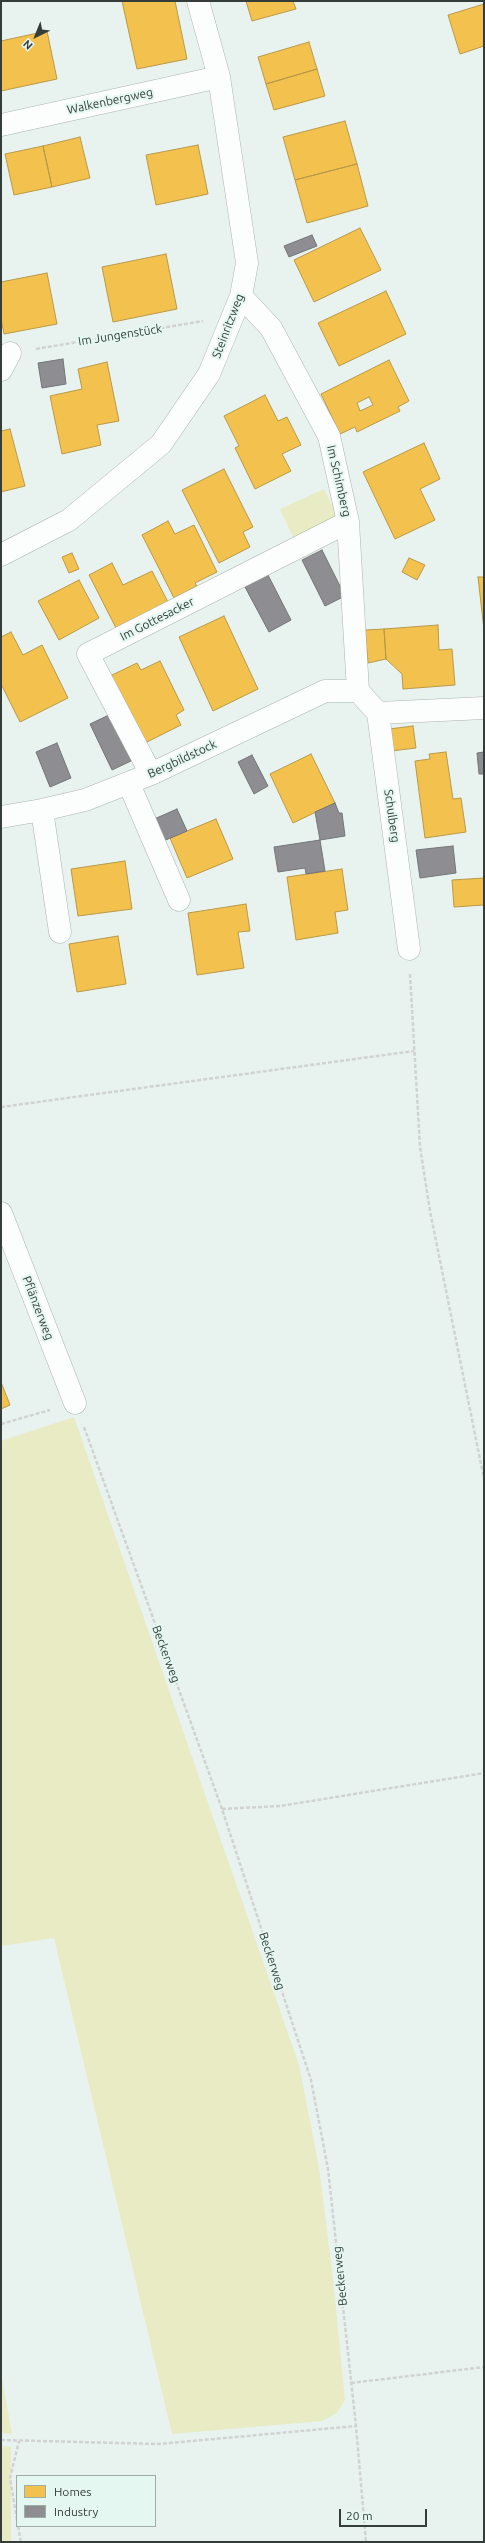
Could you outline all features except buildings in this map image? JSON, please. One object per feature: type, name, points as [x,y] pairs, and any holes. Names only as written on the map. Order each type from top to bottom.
[{"type":"street","name":"Steinritzweg","points":[[1,555],[68,520],[161,444],[209,374],[241,296],[247,263],[219,77],[198,1]]},
{"type":"street","name":"Walkenbergweg","points":[[1,125],[219,77]]},
{"type":"street","name":"Im Schimberg","points":[[241,296],[271,328],[329,436],[348,522],[358,691]]},
{"type":"street","name":"Im Gottesacker","points":[[151,774],[88,654],[348,522]]},
{"type":"street","name":"Bergbildstock","points":[[1,817],[42,810],[85,800],[129,784],[325,691],[358,691]]},
{"type":"street","points":[[358,691],[378,713],[484,708]]},
{"type":"street","name":"Schulberg","points":[[378,713],[409,949]]},
{"type":"street","points":[[129,784],[179,900]]},
{"type":"street","points":[[42,810],[60,932]]},
{"type":"street","name":"Pflänzerweg","points":[[1,1213],[75,1403]]},
{"type":"path","name":"Im Jungenstück","points":[[5,362],[204,321],[241,296]]},
{"type":"path","points":[[409,949],[420,1148],[430,1211],[484,1480]]},
{"type":"path","points":[[1,1107],[414,1051]]},
{"type":"path","points":[[1,1424],[75,1403]]},
{"type":"path","name":"Beckerweg","points":[[75,1403],[222,1809],[311,2080],[328,2169],[356,2426],[366,2542]]},
{"type":"path","points":[[222,1809],[280,1806],[484,1773]]},
{"type":"path","points":[[351,2383],[484,2367]]},
{"type":"path","points":[[1,2440],[159,2444],[356,2426]]},
{"type":"path","points":[[16,2514],[10,2478],[19,2441]]},
{"type":"path","points":[[18,2527],[21,2542]]},
{"type":"green space","points":[[324,489],[340,522],[296,543],[280,509]]},
{"type":"green space","points":[[74,1417],[299,2065],[319,2167],[333,2278],[345,2400],[337,2413],[322,2421],[172,2434],[54,1938],[1,1946],[1,1441]]},
{"type":"green space","points":[[1,2373],[12,2434],[1,2433]]},
{"type":"green space","points":[[1,2446],[11,2447],[11,2542],[1,2542]]}]
